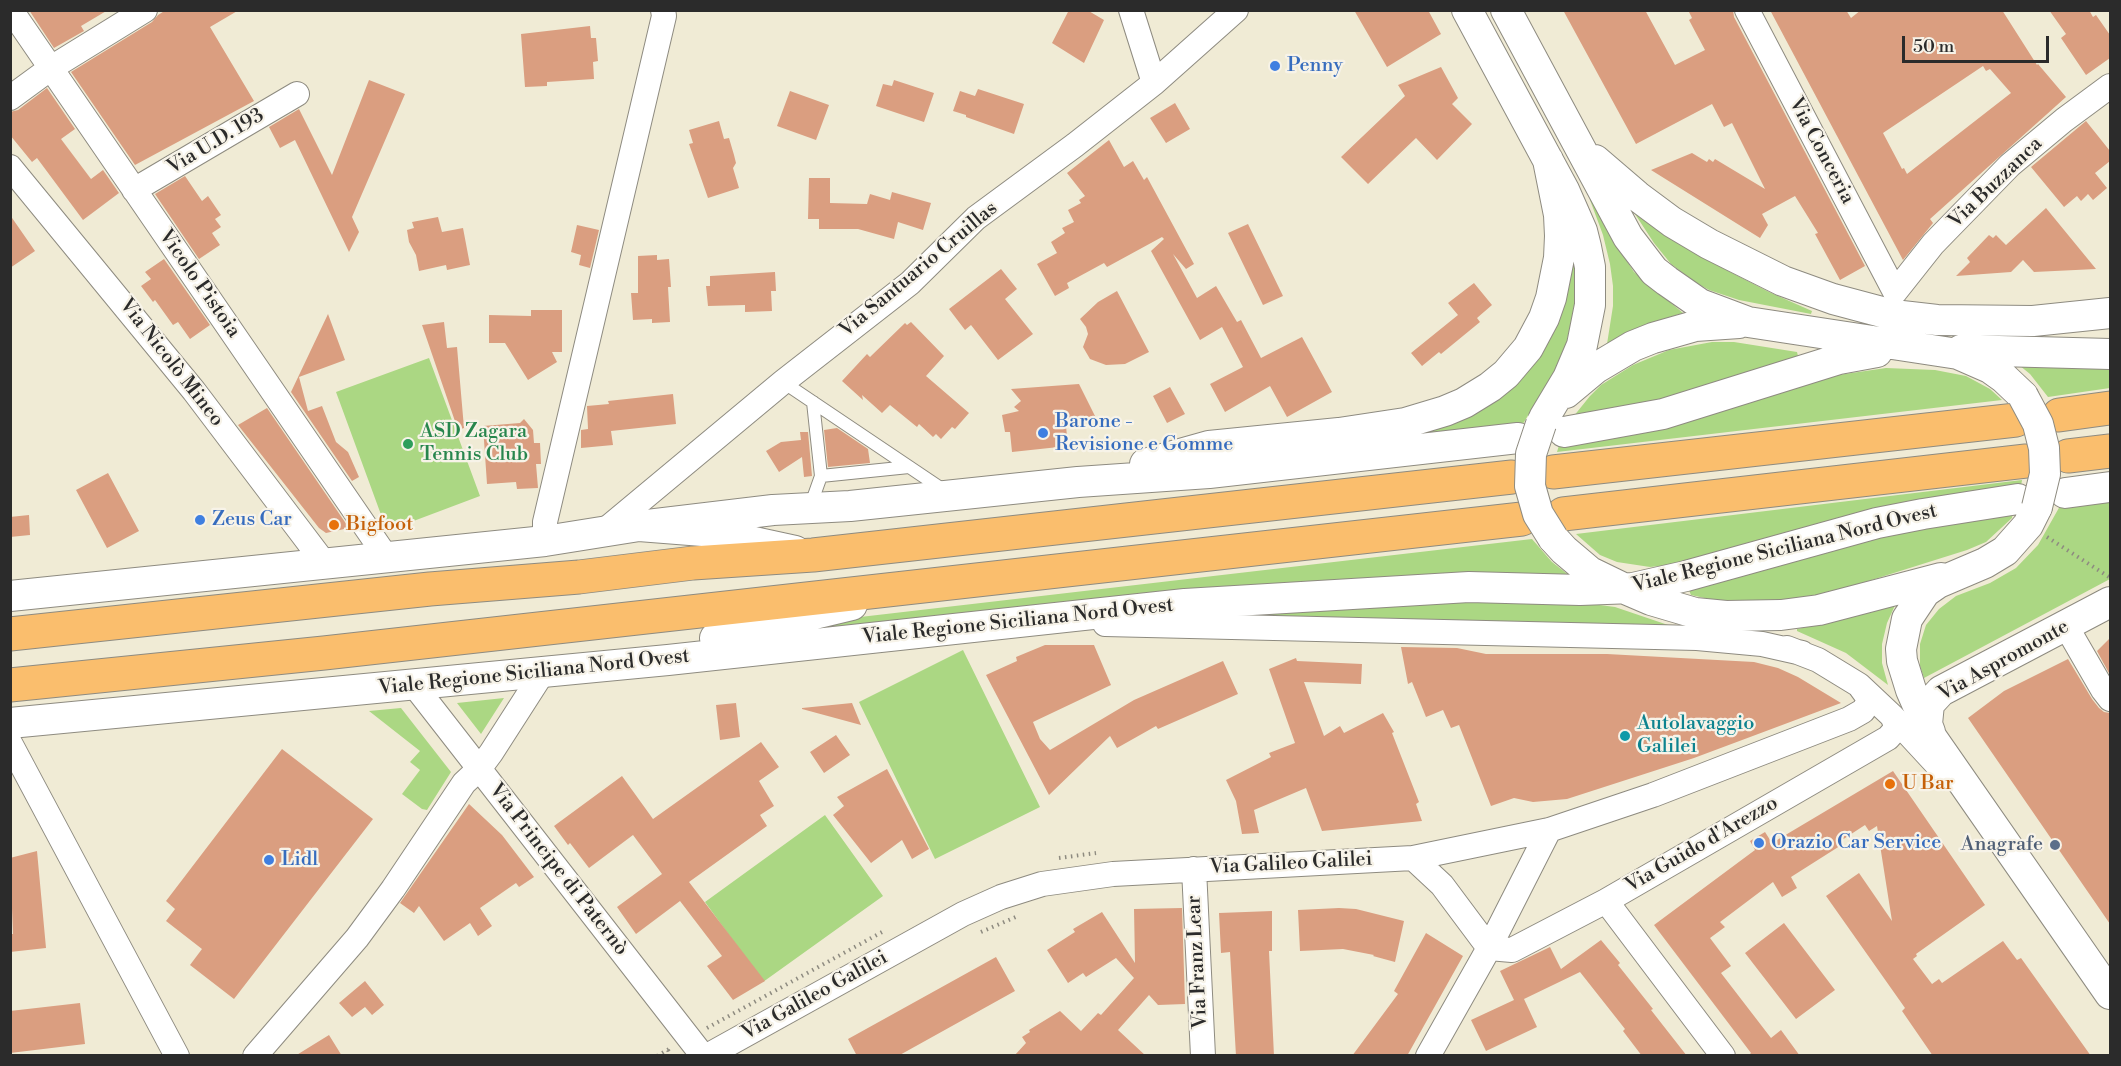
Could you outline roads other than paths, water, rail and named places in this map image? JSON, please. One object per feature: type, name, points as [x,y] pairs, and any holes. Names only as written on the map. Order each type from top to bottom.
[{"type":"main road","points":[[1553,472],[2019,408]]},
{"type":"main road","points":[[2059,415],[2110,408]]},
{"type":"main road","points":[[2068,456],[2110,451]]},
{"type":"main road","name":"Viale Regione Siciliana Nord Ovest","points":[[1558,526],[2026,461]]},
{"type":"main road","points":[[10,634],[430,589],[579,577],[693,563],[813,555],[1512,477]]},
{"type":"main road","points":[[10,685],[324,653],[1522,519]]},
{"type":"street","name":"Vicolo Pistoia","points":[[11,10],[387,558]]},
{"type":"street","points":[[10,98],[51,68],[145,10]]},
{"type":"street","points":[[545,542],[545,522],[664,16],[663,10]]},
{"type":"street","points":[[1131,10],[1154,82]]},
{"type":"street","name":"Via Santuario Cruillas","points":[[604,531],[783,382],[909,283],[976,219],[1154,82],[1236,10]]},
{"type":"street","points":[[1467,10],[1548,160],[1582,231],[1590,267],[1587,324],[1575,363],[1541,428],[1531,454],[1530,486],[1538,514],[1558,526],[1564,550],[1590,572],[1651,600],[1695,613],[1802,653],[1834,668],[1859,685],[1892,716],[1996,830]]},
{"type":"street","points":[[1506,10],[1628,237],[1654,271],[1700,304],[1748,322],[1844,339],[1958,354],[1990,368],[2009,382],[2019,408],[2038,424],[2044,448],[2045,474],[2028,525],[2005,551],[1986,563],[1956,574],[1834,607],[1793,615],[1726,616],[1695,613]]},
{"type":"street","name":"Via Conceria","points":[[1747,10],[1894,304]]},
{"type":"street","name":"Via Buzzanca","points":[[1894,304],[1933,244],[2010,165],[2064,120],[2110,86]]},
{"type":"street","name":"Via U.D. 193","points":[[134,190],[297,94]]},
{"type":"street","points":[[1578,144],[1604,170],[1672,222],[1709,244],[1783,281],[1833,299],[1894,304],[1938,320],[2034,321],[2110,326]]},
{"type":"street","points":[[1078,482],[1209,446],[1340,433],[1405,423],[1464,403],[1490,387],[1506,374],[1528,348],[1544,318],[1551,298],[1559,258],[1560,236],[1548,160]]},
{"type":"street","name":"Via Nicolò Mineo","points":[[10,167],[194,391],[325,564]]},
{"type":"street","points":[[2034,321],[2110,313]]},
{"type":"street","points":[[1541,428],[1579,380],[1633,346],[1673,331],[1695,326],[1748,322]]},
{"type":"street","points":[[10,596],[545,542],[604,531],[740,513],[850,506],[1078,482],[1221,471],[1541,428],[1641,419],[1682,409],[1839,358],[1880,351],[1924,349],[2110,354]]},
{"type":"street","points":[[2065,493],[2110,487]]},
{"type":"street","name":"Viale Regione Siciliana Nord Ovest","points":[[10,723],[595,667],[1185,604],[1469,587],[1580,590],[1653,585],[1877,524],[1923,514],[2032,513]]},
{"type":"street","points":[[639,526],[703,531],[813,555]]},
{"type":"street","points":[[1956,574],[1925,592],[1907,619],[1901,649],[1902,662],[1911,690],[1932,738],[2110,993]]},
{"type":"street","points":[[159,618],[219,575]]},
{"type":"street","points":[[595,667],[947,582]]},
{"type":"street","name":"Via Aspromonte","points":[[1932,738],[1927,724],[1927,712],[1935,696],[2110,602]]},
{"type":"street","points":[[929,631],[1159,624],[1319,630],[1697,638],[1762,644],[1802,653]]},
{"type":"street","points":[[2066,626],[2110,699]]},
{"type":"street","points":[[255,1056],[357,938],[464,783],[479,769],[543,672]]},
{"type":"street","name":"Via Principe di Paternò","points":[[414,685],[705,1056]]},
{"type":"street","name":"Via Galileo Galilei","points":[[705,1056],[963,914],[1001,897],[1042,884],[1139,871],[1413,858],[1549,830],[1653,795],[1849,719],[1863,711],[1868,703],[1867,696],[1859,685]]},
{"type":"street","name":"Via Guido d'Arezzo","points":[[1489,948],[1512,950],[1606,901],[1888,738],[1896,729],[1892,716]]},
{"type":"street","points":[[10,743],[177,1056]]},
{"type":"street","points":[[1428,1056],[1489,948],[1549,830]]},
{"type":"street","points":[[1413,858],[1442,885],[1489,948]]},
{"type":"street","name":"Via Franz Lear","points":[[1194,869],[1203,1056]]},
{"type":"street","points":[[1606,901],[1723,1056]]},
{"type":"lane","points":[[783,382],[951,495]]},
{"type":"lane","points":[[810,507],[821,476],[813,402]]},
{"type":"lane","points":[[821,476],[909,467]]},
{"type":"place","name":"Penny","points":[[1275,66]]},
{"type":"place","name":"Barone - Revisione e Gomme","points":[[1043,433]]},
{"type":"place","name":"ASD Zagara Tennis Club","points":[[408,444]]},
{"type":"place","name":"Zeus Car","points":[[200,520]]},
{"type":"place","name":"Bigfoot","points":[[334,525]]},
{"type":"place","name":"Autolavaggio Galilei","points":[[1625,736]]},
{"type":"place","name":"U Bar","points":[[1890,784]]},
{"type":"place","name":"Orazio Car Service","points":[[1759,843]]},
{"type":"place","name":"Anagrafe","points":[[2055,845]]},
{"type":"place","name":"Lidl","points":[[269,860]]}]
